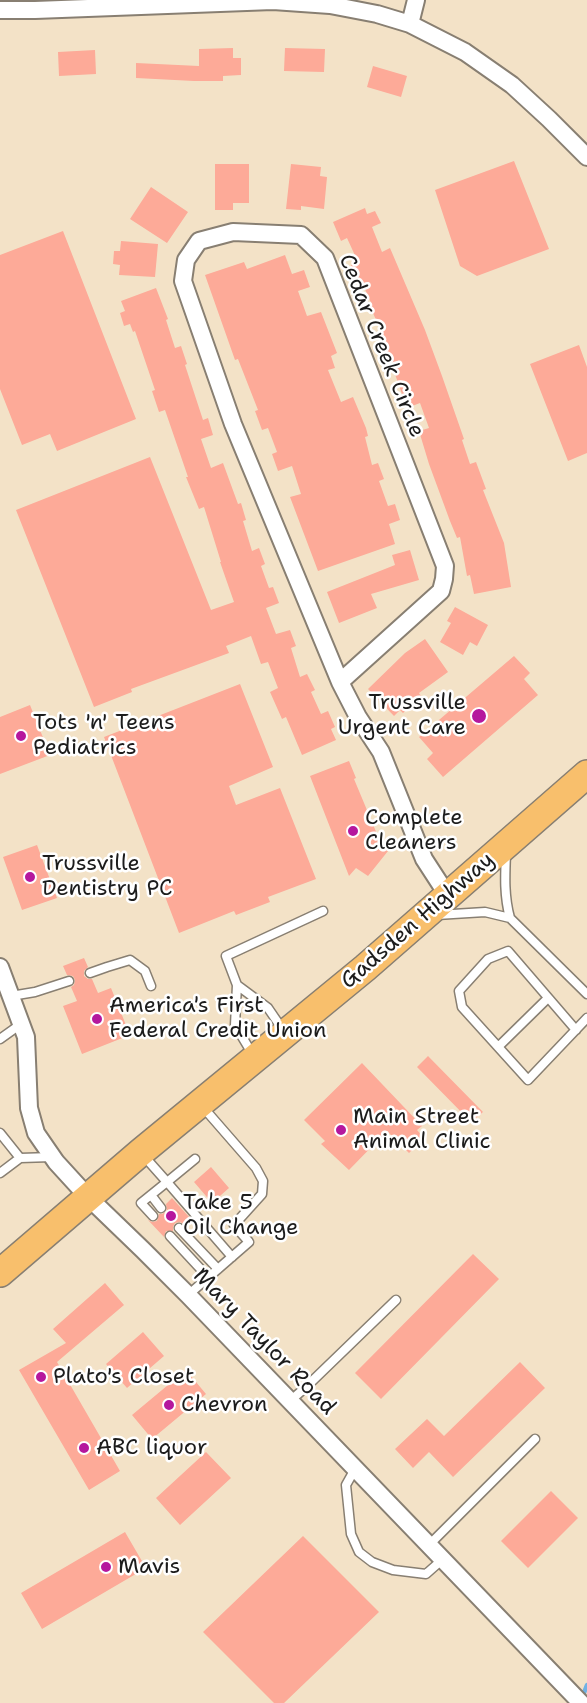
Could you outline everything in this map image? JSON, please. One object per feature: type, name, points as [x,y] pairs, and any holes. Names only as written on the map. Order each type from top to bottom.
[{"type":"main road","name":"Gadsden Highway","points":[[0,1273],[199,1103],[365,968],[587,774]]},
{"type":"street","points":[[410,24],[416,0]]},
{"type":"street","points":[[0,10],[273,2],[330,4],[377,14],[410,24],[465,52],[512,85],[587,157]]},
{"type":"street","name":"Cedar Creek Circle","points":[[340,682],[441,591],[445,566],[325,258],[301,235],[233,232],[199,242],[186,260],[183,281],[233,424],[340,682],[358,717],[381,752],[424,859],[448,896]]},
{"type":"street","name":"Mary Taylor Road","points":[[0,967],[26,1037],[29,1108],[36,1133],[52,1157],[88,1197],[188,1295],[581,1703]]},
{"type":"lane","points":[[506,845],[505,888],[510,918]]},
{"type":"lane","points":[[254,1058],[235,1025],[237,985],[226,956],[323,911]]},
{"type":"lane","points":[[425,915],[485,912],[510,918],[587,994]]},
{"type":"lane","points":[[576,1030],[508,951],[488,959],[459,991],[462,1007],[528,1080],[576,1030],[587,1018]]},
{"type":"lane","points":[[90,974],[130,960],[145,971],[151,986]]},
{"type":"lane","points":[[11,996],[35,992],[69,981]]},
{"type":"lane","points":[[237,985],[268,1008],[285,1033]]},
{"type":"lane","points":[[498,1047],[548,998]]},
{"type":"lane","points":[[0,1039],[21,1024]]},
{"type":"lane","points":[[188,1295],[249,1242],[234,1225],[262,1194],[263,1181],[256,1168],[199,1103]]},
{"type":"lane","points":[[0,1133],[20,1158]]},
{"type":"lane","points":[[141,1152],[232,1257]]},
{"type":"lane","points":[[0,1173],[20,1158],[52,1157]]},
{"type":"lane","points":[[153,1216],[141,1203],[195,1159]]},
{"type":"lane","points":[[151,1195],[161,1208]]},
{"type":"lane","points":[[179,1228],[218,1269]]},
{"type":"lane","points":[[170,1236],[208,1277]]},
{"type":"lane","points":[[290,1401],[396,1300]]},
{"type":"lane","points":[[429,1545],[535,1439]]},
{"type":"lane","points":[[356,1469],[346,1485],[351,1534],[359,1552],[372,1562],[393,1570],[426,1574],[443,1559]]},
{"type":"building","points":[[233,48],[233,58],[241,58],[241,75],[223,76],[223,81],[136,78],[136,63],[199,66],[199,49]]},
{"type":"building","points":[[285,48],[325,49],[324,72],[284,71]]},
{"type":"building","points":[[95,50],[96,74],[59,76],[58,52]]},
{"type":"building","points":[[373,66],[407,76],[401,97],[367,87]]},
{"type":"building","points":[[514,161],[549,249],[477,276],[460,266],[435,190]]},
{"type":"building","points":[[215,164],[249,164],[249,203],[233,203],[233,210],[215,210]]},
{"type":"building","points":[[291,164],[321,167],[320,176],[327,177],[324,209],[301,206],[301,210],[286,209]]},
{"type":"building","points":[[151,187],[188,212],[167,243],[130,219]]},
{"type":"building","points":[[365,208],[367,214],[375,211],[381,223],[372,227],[382,252],[390,248],[425,330],[464,439],[462,440],[470,464],[476,462],[486,489],[483,490],[504,543],[511,587],[474,594],[470,575],[467,576],[460,537],[457,538],[450,521],[419,431],[429,428],[420,403],[407,408],[386,349],[388,348],[370,306],[372,305],[361,280],[358,281],[351,265],[358,262],[347,238],[341,241],[333,222]]},
{"type":"building","points":[[63,231],[136,419],[57,451],[50,434],[22,445],[0,389],[0,255]]},
{"type":"building","points":[[121,241],[158,244],[155,277],[119,275],[120,265],[113,264],[114,251],[120,251]]},
{"type":"building","points":[[285,255],[292,274],[304,270],[310,287],[298,291],[307,316],[321,312],[337,353],[331,356],[335,368],[328,370],[341,402],[353,397],[366,428],[368,436],[365,437],[372,465],[378,463],[384,479],[379,481],[388,506],[395,504],[400,520],[389,524],[395,544],[318,571],[290,497],[301,494],[292,466],[278,471],[272,454],[277,452],[268,428],[262,430],[255,411],[258,410],[238,359],[235,360],[205,275],[244,262],[247,269]]},
{"type":"building","points":[[156,288],[168,319],[166,320],[175,348],[181,346],[203,420],[208,418],[213,435],[201,439],[211,468],[223,463],[238,504],[241,503],[246,520],[243,521],[252,551],[259,548],[265,564],[261,566],[269,588],[273,587],[279,603],[266,608],[276,634],[290,630],[296,646],[291,648],[300,677],[307,674],[315,690],[311,692],[321,714],[328,711],[335,727],[331,729],[336,740],[302,755],[286,717],[282,719],[270,692],[278,688],[268,662],[261,664],[251,636],[226,646],[229,653],[131,689],[132,692],[94,707],[16,510],[150,457],[211,610],[234,602],[204,507],[199,509],[186,477],[188,477],[165,410],[159,412],[152,391],[155,390],[135,331],[133,332],[130,324],[124,326],[120,313],[125,311],[121,301]]},
{"type":"building","points":[[579,345],[587,367],[587,453],[568,461],[530,364]]},
{"type":"building","points":[[410,550],[419,580],[371,594],[377,608],[339,623],[327,592],[395,565],[392,555]]},
{"type":"building","points":[[455,607],[488,625],[477,646],[470,642],[463,655],[440,642],[451,623],[447,621]]},
{"type":"building","points":[[425,639],[448,672],[419,693],[421,696],[403,713],[400,710],[394,716],[368,689],[405,653]]},
{"type":"building","name":"Trussville Urgent Care","points":[[514,656],[530,673],[524,679],[538,695],[443,777],[427,759],[433,753],[419,737]]},
{"type":"building","points":[[240,684],[273,767],[229,786],[236,805],[280,788],[316,879],[268,897],[270,902],[236,915],[234,911],[179,933],[104,737]]},
{"type":"building","name":"Tots 'n' Teens Pediatrics","points":[[30,705],[50,755],[0,774],[0,717]]},
{"type":"building","name":"Complete Cleaners","points":[[349,761],[356,778],[354,779],[382,846],[388,851],[368,876],[356,868],[349,876],[310,776]]},
{"type":"building","name":"Trussville Dentistry PC","points":[[37,845],[57,898],[22,910],[3,857]]},
{"type":"building","points":[[84,958],[88,967],[84,971],[84,976],[92,979],[98,993],[111,988],[130,1035],[82,1054],[63,1006],[77,1001],[71,987],[75,980],[73,976],[67,975],[63,966]]},
{"type":"building","points":[[428,1056],[483,1112],[471,1122],[417,1067]]},
{"type":"building","points":[[362,1063],[422,1126],[417,1130],[424,1138],[409,1153],[387,1131],[349,1170],[321,1144],[325,1141],[304,1120]]},
{"type":"building","points":[[211,1167],[229,1188],[212,1203],[194,1182]]},
{"type":"building","points":[[172,1198],[190,1218],[184,1224],[175,1223],[173,1231],[166,1231],[164,1237],[148,1220],[157,1221],[159,1214],[167,1211],[166,1204]]},
{"type":"building","points":[[473,1254],[499,1279],[381,1399],[355,1373]]},
{"type":"building","points":[[105,1283],[124,1305],[57,1362],[120,1471],[89,1490],[19,1370],[66,1343],[53,1329]]},
{"type":"building","points":[[143,1332],[164,1356],[127,1388],[106,1364]]},
{"type":"building","points":[[520,1362],[545,1388],[453,1477],[429,1452],[413,1468],[395,1449],[427,1419],[444,1436]]},
{"type":"building","name":"Chevron","points":[[186,1370],[206,1394],[152,1439],[132,1415]]},
{"type":"building","points":[[206,1452],[231,1478],[180,1525],[156,1498]]},
{"type":"building","points":[[551,1491],[578,1518],[528,1568],[501,1541]]},
{"type":"building","points":[[125,1532],[146,1568],[42,1629],[21,1593]]},
{"type":"building","points":[[303,1536],[379,1612],[284,1703],[274,1703],[203,1632]]},
{"type":"waterway","points":[[582,1698],[587,1685]]},
{"type":"place","name":"Trussville Urgent Care","points":[[479,716]]},
{"type":"place","name":"Tots 'n' Teens Pediatrics","points":[[21,736]]},
{"type":"place","name":"Complete Cleaners","points":[[353,831]]},
{"type":"place","name":"Trussville Dentistry PC","points":[[30,877]]},
{"type":"place","name":"America's First Federal Credit Union","points":[[97,1019]]},
{"type":"place","name":"Main Street Animal Clinic","points":[[341,1130]]},
{"type":"place","name":"Take 5 Oil Change","points":[[171,1216]]},
{"type":"place","name":"Plato's Closet","points":[[41,1377]]},
{"type":"place","name":"Chevron","points":[[169,1405]]},
{"type":"place","name":"ABC liquor","points":[[84,1448]]},
{"type":"place","name":"Mavis","points":[[106,1567]]}]
